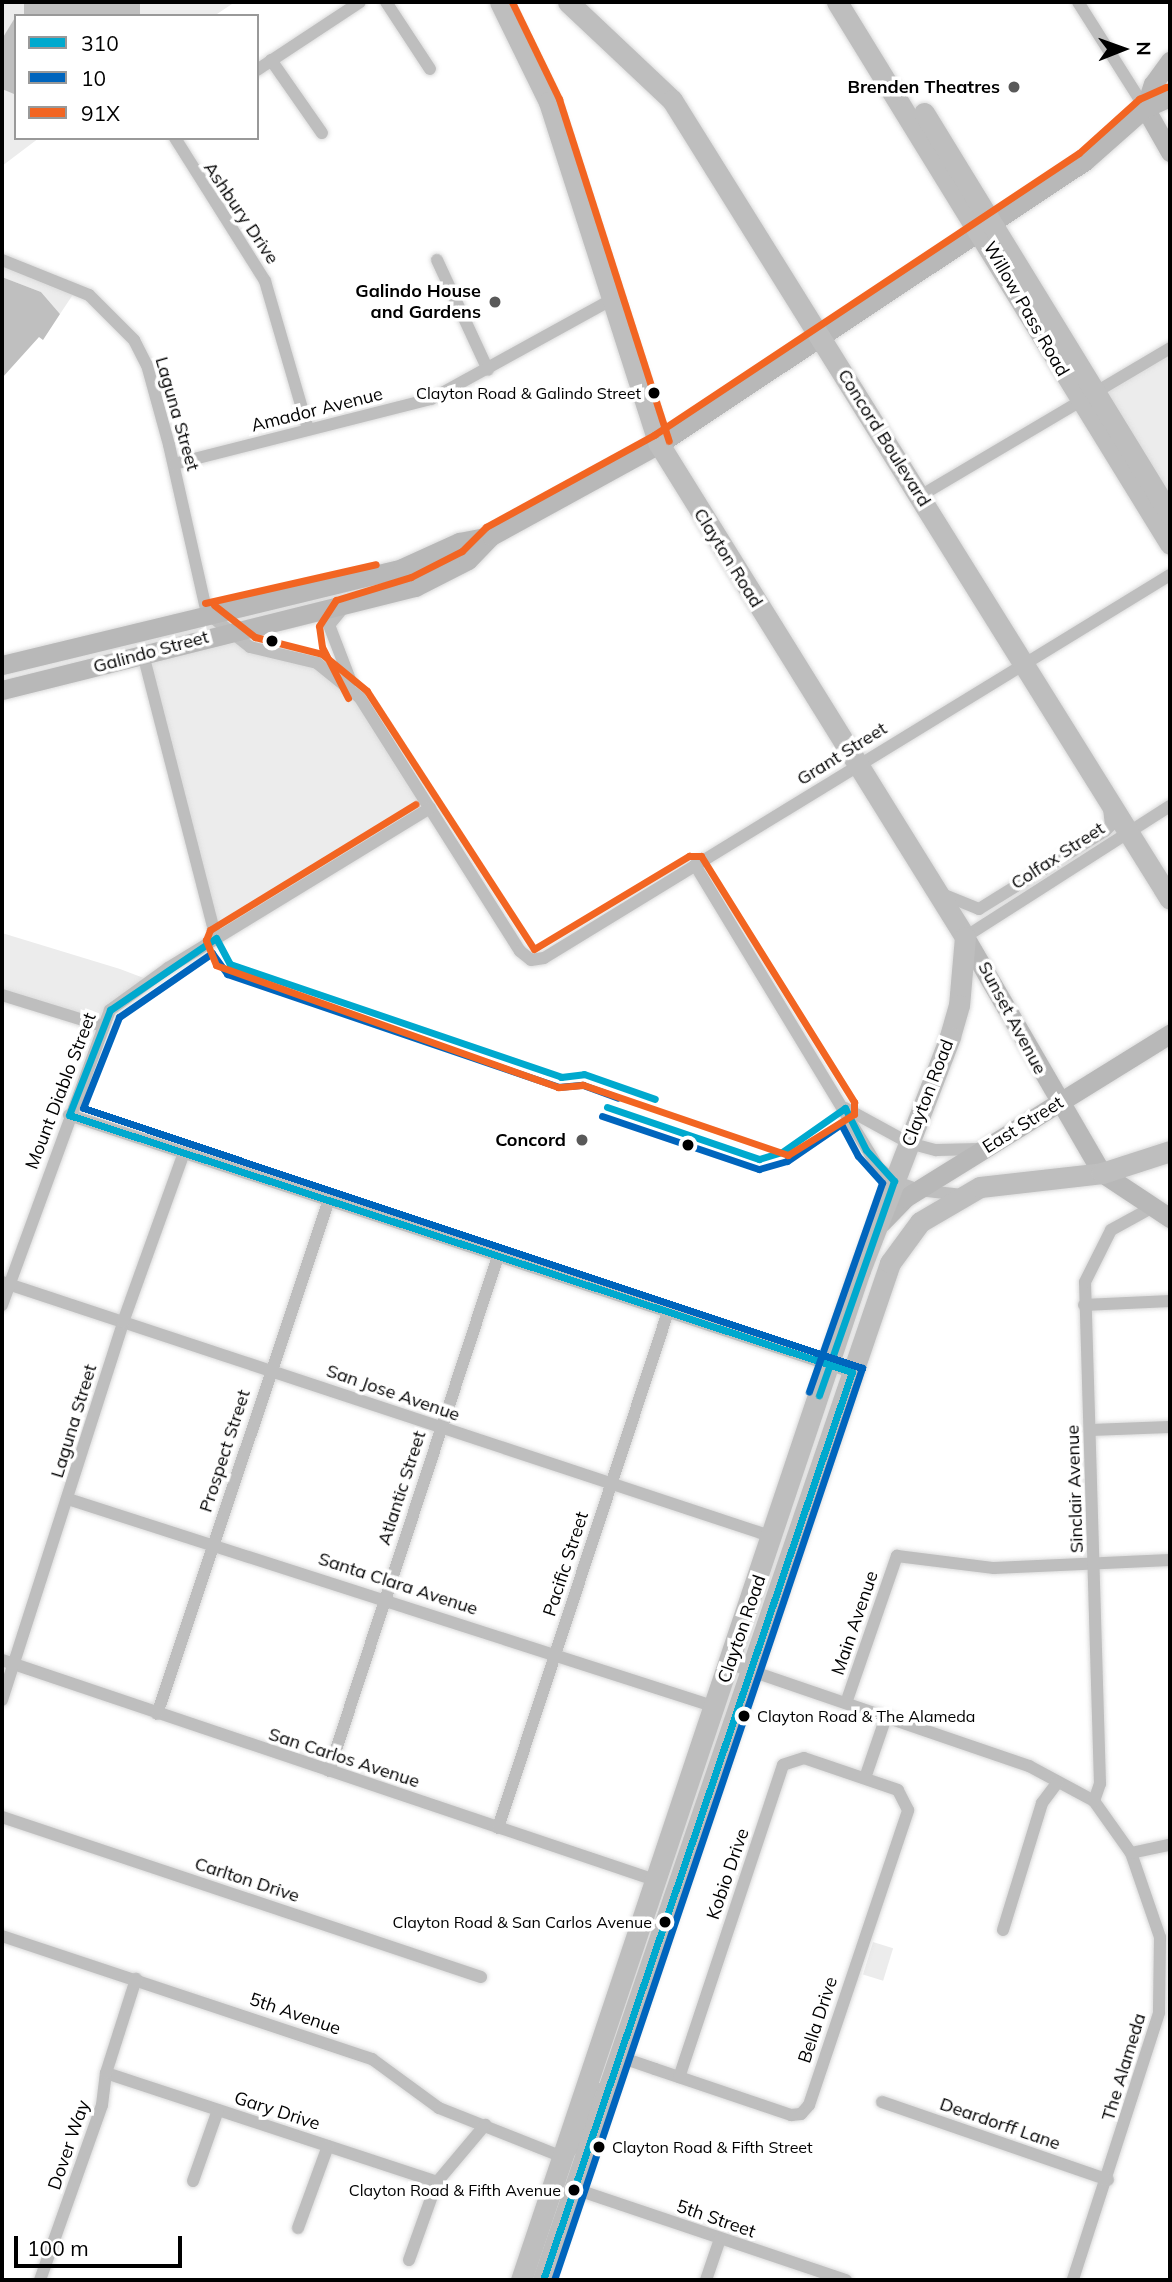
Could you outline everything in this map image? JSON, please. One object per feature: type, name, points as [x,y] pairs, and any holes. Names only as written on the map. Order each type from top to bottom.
[{"type":"main road","name":"Clayton Road","points":[[500,2],[549,102],[659,444],[965,937],[959,1005],[829,1365],[773,1537],[741,1667],[716,1707],[665,1884],[621,2057],[543,2280]]},
{"type":"main road","name":"Concord Boulevard","points":[[568,2],[672,100],[1170,898]]},
{"type":"main road","name":"Willow Pass Road","points":[[837,2],[986,226]]},
{"type":"main road","name":"Willow Pass Road","points":[[853,2],[1087,397],[1170,544]]},
{"type":"main road","points":[[1170,61],[1153,84],[1145,108],[1170,152]]},
{"type":"main road","points":[[1145,108],[1170,97]]},
{"type":"main road","name":"Galindo Street","points":[[2,690],[232,632],[342,608],[415,587],[468,559],[491,536],[659,444],[1085,161],[1145,108]]},
{"type":"main road","name":"Willow Pass Road","points":[[1087,397],[1170,515]]},
{"type":"main road","name":"Galindo Street","points":[[2,664],[402,568],[459,542],[491,536]]},
{"type":"main road","points":[[55,678],[59,659],[113,638]]},
{"type":"main road","name":"Sunset Avenue","points":[[965,937],[1058,1104],[1102,1173],[1170,1218]]},
{"type":"main road","name":"East Street","points":[[881,1223],[919,1189],[1170,1034]]},
{"type":"main road","name":"Clayton Road","points":[[521,2280],[563,2157],[890,1263],[920,1222],[962,1195],[1002,1181],[1102,1173],[1170,1151]]},
{"type":"street","points":[[259,69],[360,2]]},
{"type":"street","points":[[386,2],[430,69]]},
{"type":"street","points":[[1078,2],[1145,108]]},
{"type":"street","points":[[271,61],[322,133]]},
{"type":"street","name":"Ashbury Drive","points":[[176,140],[265,281],[308,429]]},
{"type":"street","name":"Laguna Street","points":[[2,260],[89,295],[121,323],[147,365],[174,464],[206,613]]},
{"type":"street","points":[[437,260],[488,370]]},
{"type":"street","name":"Amador Avenue","points":[[174,464],[431,399],[611,300]]},
{"type":"street","points":[[920,496],[1170,348]]},
{"type":"street","name":"Grant Street","points":[[430,808],[520,951],[531,960],[544,958],[1170,575]]},
{"type":"street","points":[[342,608],[329,625],[332,643],[360,698],[430,808]]},
{"type":"street","points":[[206,613],[250,647],[317,663],[360,698]]},
{"type":"street","points":[[143,654],[216,938]]},
{"type":"street","name":"Colfax Street","points":[[939,892],[966,908],[979,909],[1105,831],[1111,825],[1108,798]]},
{"type":"street","name":"Colfax Street","points":[[965,937],[1170,806]]},
{"type":"street","name":"Mount Diablo Street","points":[[2,1305],[5,1283],[110,1010],[216,938],[430,808]]},
{"type":"street","points":[[695,865],[845,1108],[866,1150],[894,1181],[919,1189],[962,1195]]},
{"type":"street","points":[[2,995],[103,1026]]},
{"type":"street","points":[[845,1108],[909,1143],[936,1150],[985,1149]]},
{"type":"street","points":[[69,1115],[852,1372]]},
{"type":"street","name":"Laguna Street","points":[[2,1700],[8,1662],[68,1499],[123,1322],[184,1153]]},
{"type":"street","name":"Prospect Street","points":[[157,1714],[329,1200]]},
{"type":"street","name":"Sinclair Avenue","points":[[1094,1801],[1100,1784],[1095,1563],[1084,1305],[1090,1264],[1111,1230],[1153,1207]]},
{"type":"street","name":"Atlantic Street","points":[[329,1771],[498,1256]]},
{"type":"street","name":"San Jose Avenue","points":[[5,1283],[773,1537]]},
{"type":"street","points":[[1084,1305],[1170,1301]]},
{"type":"street","name":"Pacific Street","points":[[498,1828],[667,1312]]},
{"type":"street","points":[[1090,1430],[1170,1427]]},
{"type":"street","name":"Santa Clara Avenue","points":[[68,1499],[214,1542],[716,1707]]},
{"type":"street","name":"Main Avenue","points":[[846,1703],[897,1556],[981,1564],[1095,1563]]},
{"type":"street","points":[[1095,1563],[1170,1560]]},
{"type":"street","name":"San Carlos Avenue","points":[[8,1662],[665,1884]]},
{"type":"street","name":"The Alameda","points":[[741,1667],[886,1717],[1058,1782],[1094,1801],[1131,1853],[1154,1907],[1163,1975],[1151,2048],[1073,2280]]},
{"type":"street","points":[[865,1778],[886,1717]]},
{"type":"street","name":"Kobio Drive","points":[[679,2077],[783,1765],[804,1758],[865,1778]]},
{"type":"street","name":"Bella Drive","points":[[621,2057],[791,2115],[809,2105],[908,1810],[898,1790],[865,1778]]},
{"type":"street","points":[[1003,1930],[1042,1803],[1058,1782]]},
{"type":"street","name":"Carlton Drive","points":[[2,1817],[481,1977]]},
{"type":"street","points":[[1131,1853],[1170,1846]]},
{"type":"street","name":"5th Avenue","points":[[2,1936],[372,2059],[439,2108],[563,2157]]},
{"type":"street","name":"Dover Way","points":[[40,2280],[102,2105],[106,2073],[136,1979]]},
{"type":"street","name":"Gary Drive","points":[[106,2073],[437,2182]]},
{"type":"street","points":[[552,2254],[550,2227],[569,2174],[563,2157],[578,2144],[596,2093],[612,2079]]},
{"type":"street","name":"Deardorff Lane","points":[[882,2102],[1108,2180]]},
{"type":"street","points":[[193,2181],[218,2110]]},
{"type":"street","points":[[409,2260],[437,2182],[485,2125]]},
{"type":"street","points":[[299,2228],[328,2146]]},
{"type":"street","name":"5th Street","points":[[575,2189],[846,2280]]},
{"type":"street","points":[[706,2280],[720,2239]]},
{"type":"shaded area","points":[[2,2],[235,2],[217,14],[14,14],[14,140],[36,140],[2,166]]},
{"type":"shaded area","points":[[24,2],[140,2],[140,14],[24,14]]},
{"type":"shaded area","points":[[14,19],[14,94],[2,89],[2,39]]},
{"type":"shaded area","points":[[2,260],[76,290],[60,314],[41,292],[2,277]]},
{"type":"shaded area","points":[[2,277],[41,292],[60,314],[43,340],[39,337],[2,378]]},
{"type":"shaded area","points":[[1170,348],[1170,502],[1093,393]]},
{"type":"shaded area","points":[[231,632],[250,647],[339,677],[430,808],[216,938],[143,654]]},
{"type":"shaded area","points":[[2,933],[149,980],[110,1010],[103,1026],[2,995]]},
{"type":"shaded area","points":[[873,1942],[893,1948],[883,1981],[863,1975]]},
{"type":"transit line","name":"91X","points":[[512,2],[559,99],[669,441]]},
{"type":"transit line","name":"91X","points":[[348,698],[322,647],[319,626],[336,600],[411,577],[462,551],[486,527],[654,435],[1079,153],[1139,99],[1166,87]]},
{"type":"transit line","name":"91X","points":[[205,603],[376,564]]},
{"type":"transit line","name":"91X","points":[[214,605],[255,637],[322,654],[367,691],[534,949],[689,856],[701,856],[854,1102],[854,1114],[788,1155],[583,1085],[558,1087],[216,965],[206,940],[210,930],[416,804]]},
{"type":"transit line","name":"310","points":[[543,2280],[852,1372],[69,1115],[110,1010],[216,938],[230,964],[561,1077],[584,1074],[655,1099]]},
{"type":"transit line","name":"10","points":[[554,2280],[862,1368],[83,1108],[119,1017],[212,953],[227,974],[558,1087],[583,1085],[618,1098]]},
{"type":"transit line","name":"310","points":[[607,1107],[759,1159],[782,1152],[845,1108],[866,1150],[894,1181],[819,1395]]},
{"type":"transit line","name":"10","points":[[602,1116],[759,1169],[787,1161],[841,1124],[858,1156],[882,1183],[809,1392]]},
{"type":"place","name":"Brenden Theatres","points":[[1014,87]]},
{"type":"place","name":"Galindo House and Gardens","points":[[495,302]]},
{"type":"place","name":"Clayton Road & Galindo Street","points":[[654,393]]},
{"type":"place","name":"Concord","points":[[582,1140]]},
{"type":"place","name":"Clayton Road & The Alameda","points":[[744,1716]]},
{"type":"place","name":"Clayton Road & San Carlos Avenue","points":[[665,1922]]},
{"type":"place","name":"Clayton Road & Fifth Street","points":[[599,2147]]},
{"type":"place","name":"Clayton Road & Fifth Avenue","points":[[574,2190]]}]
